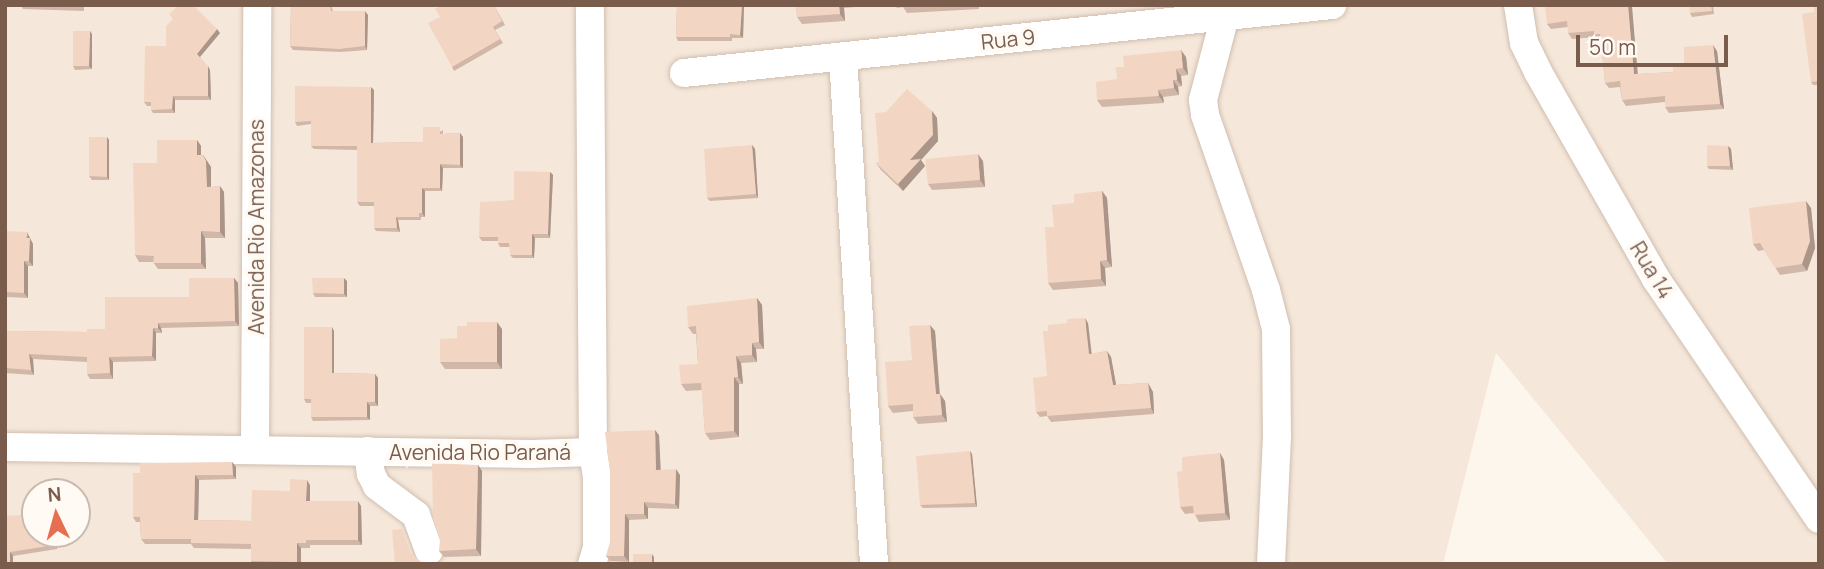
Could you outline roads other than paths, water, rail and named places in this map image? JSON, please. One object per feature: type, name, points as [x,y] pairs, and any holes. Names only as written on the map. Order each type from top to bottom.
[{"type":"street","name":"Avenida Rio Amazonas","points":[[254,450],[257,5]]},
{"type":"street","name":"Avenida Rio Paraná","points":[[5,447],[530,454],[593,452],[590,426],[590,5]]},
{"type":"street","name":"Rua 9","points":[[684,73],[1332,5]]},
{"type":"street","name":"Rua 14","points":[[1518,5],[1524,43],[1538,72],[1656,279],[1819,519]]},
{"type":"street","points":[[1225,16],[1203,100],[1205,116],[1266,290],[1276,329],[1277,437],[1271,564]]},
{"type":"street","points":[[843,57],[874,564]]},
{"type":"street","points":[[368,451],[371,474],[377,486],[416,514],[429,551]]},
{"type":"street","points":[[592,564],[597,535],[597,477],[593,452]]}]
